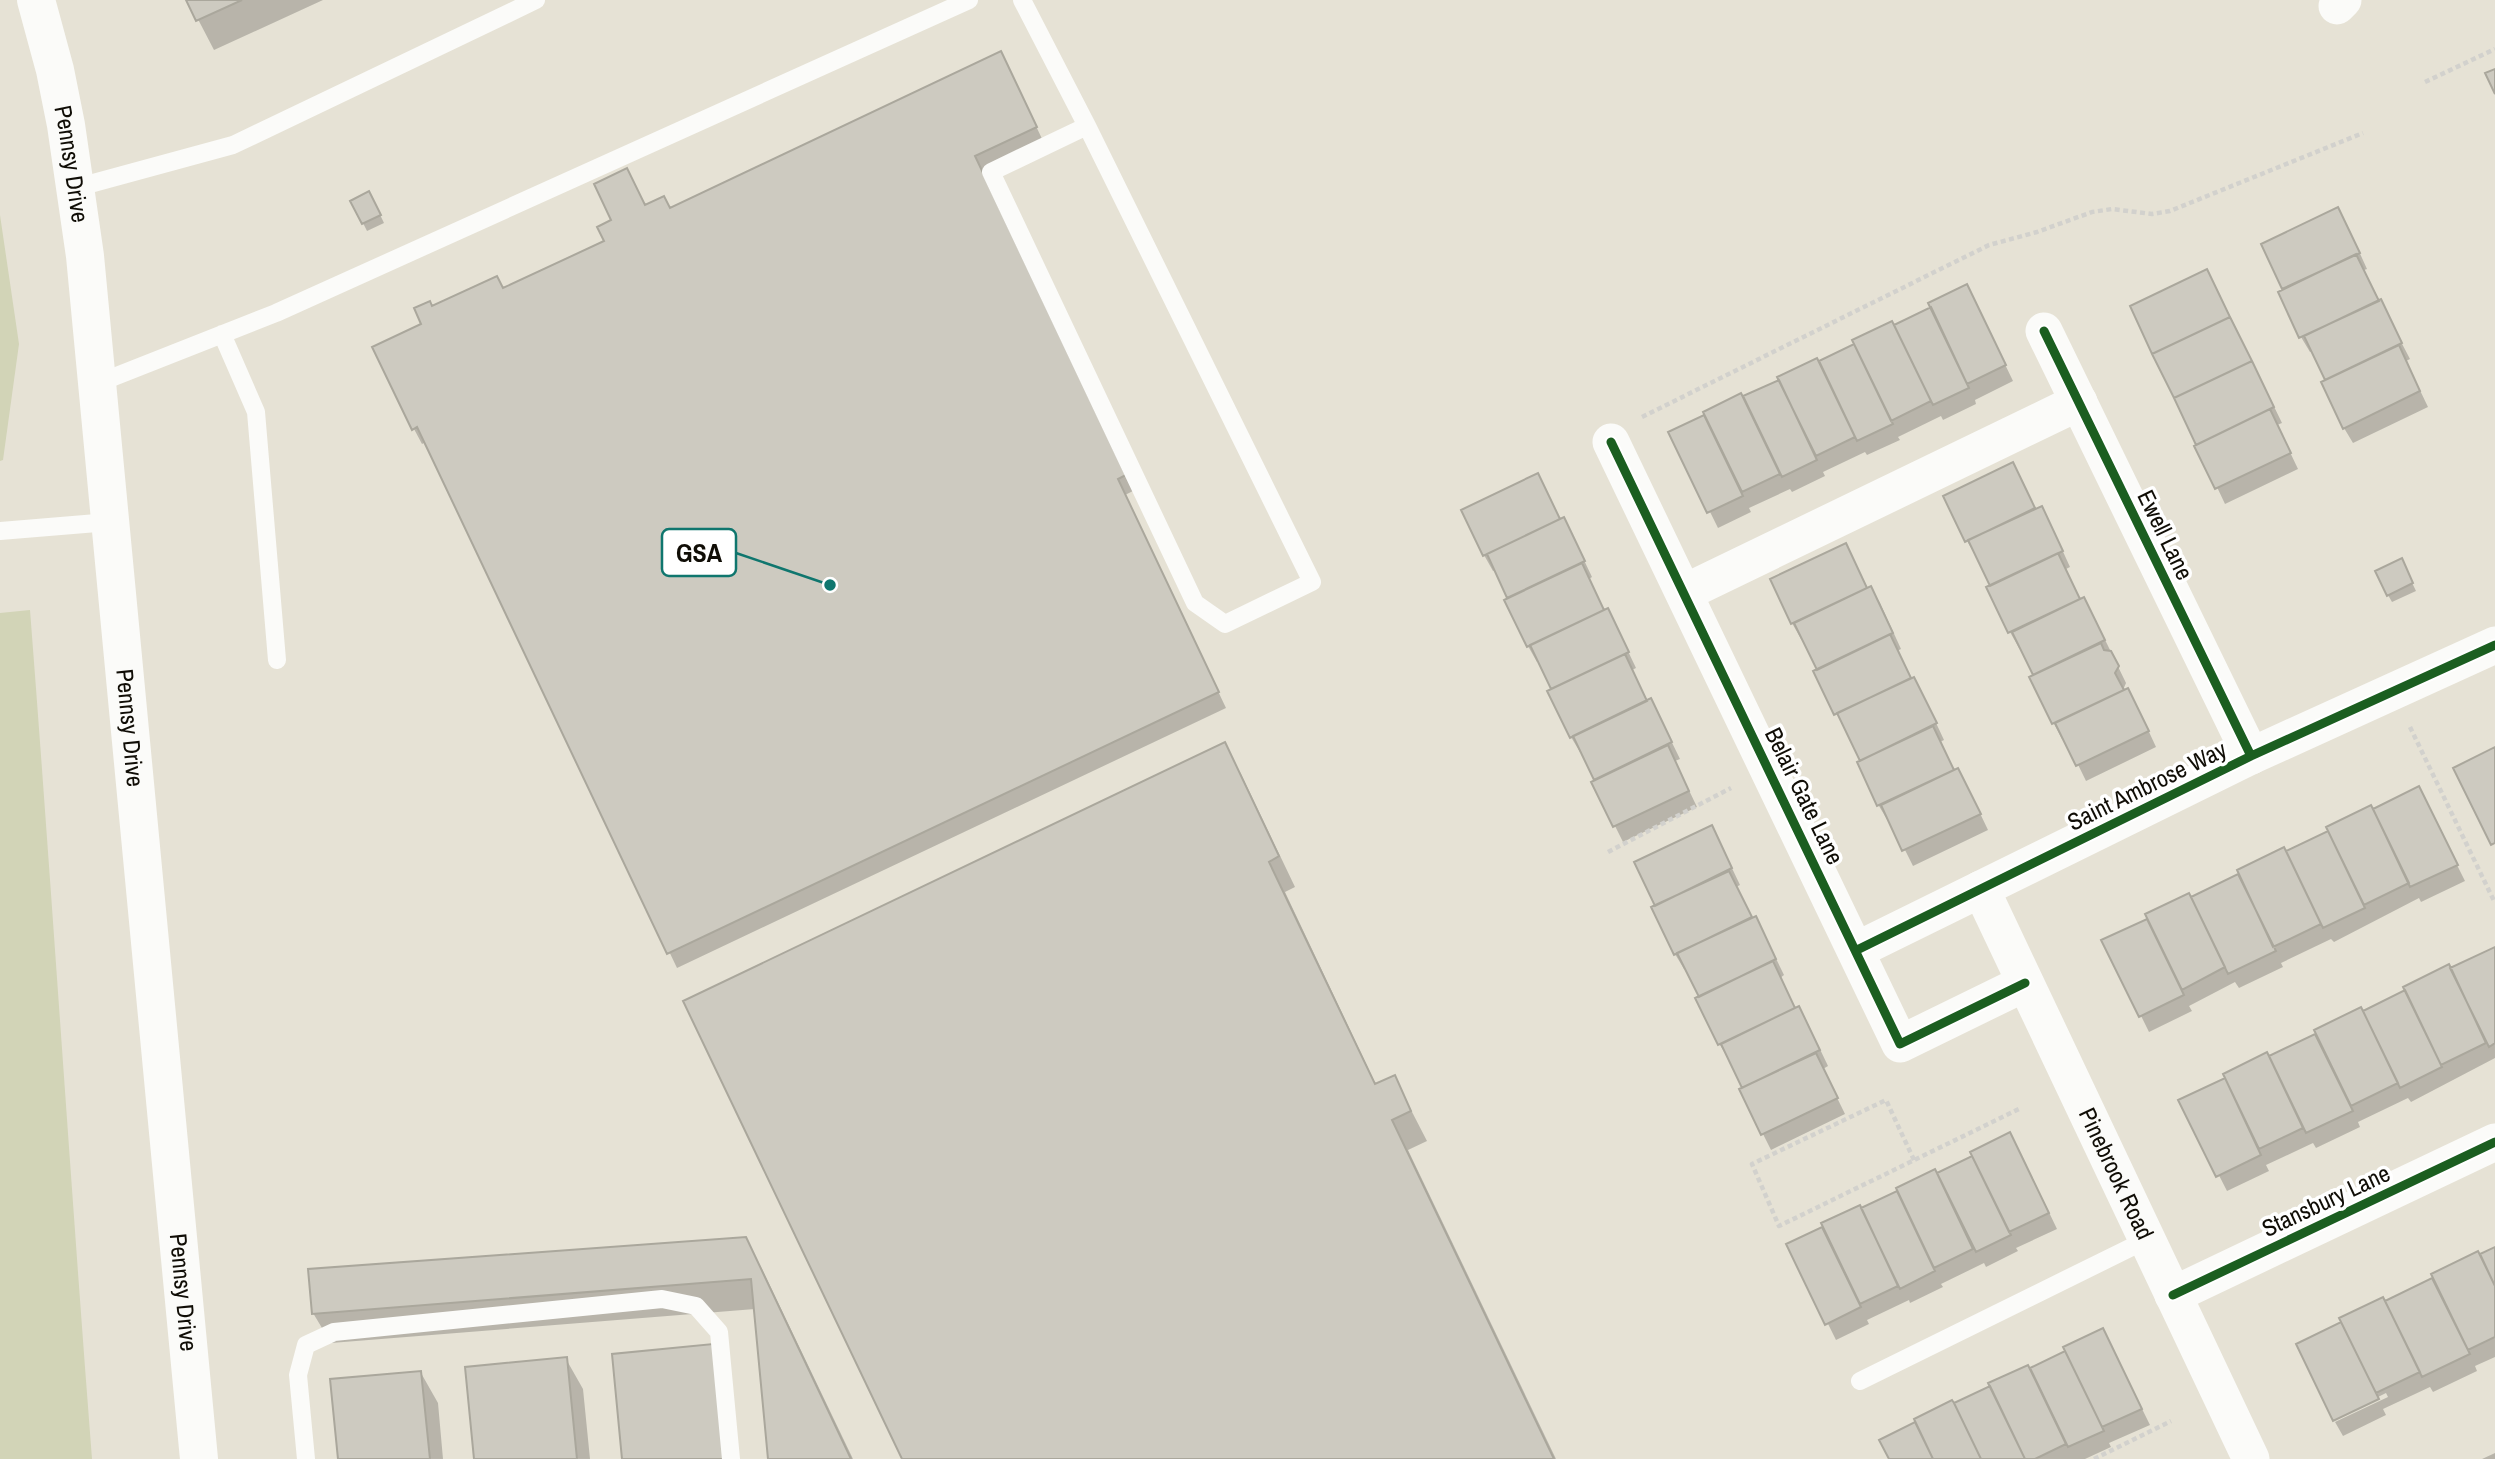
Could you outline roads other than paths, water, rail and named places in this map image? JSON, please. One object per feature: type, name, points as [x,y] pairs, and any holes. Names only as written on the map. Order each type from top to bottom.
[{"type":"main road","name":"Pennsy Drive","points":[[36,0],[55,70],[85,256],[199,1459]]},
{"type":"street","name":"Ewell Lane","points":[[2045,331],[2251,756]]},
{"type":"street","points":[[1684,593],[2079,402]]},
{"type":"street","name":"Belair Gate Lane","points":[[1625,430],[1684,593],[1900,1044],[2025,984]]},
{"type":"street","name":"Saint Ambrose Way","points":[[1857,950],[2251,756],[2495,645]]},
{"type":"street","name":"Pinebrook Road","points":[[1981,889],[2251,1459]]},
{"type":"street","name":"Stansbury Lane","points":[[2173,1294],[2495,1142]]},
{"type":"lane","points":[[75,188],[233,145],[536,0]]},
{"type":"lane","points":[[96,384],[276,313],[969,0]]},
{"type":"lane","points":[[1021,0],[1087,126],[1312,582],[1225,624],[1195,603],[991,172],[1087,126]]},
{"type":"lane","points":[[222,334],[256,412],[277,660]]},
{"type":"lane","points":[[8,531],[109,522]]},
{"type":"lane","points":[[1860,1381],[2147,1240]]},
{"type":"lane","points":[[306,1459],[298,1375],[306,1345],[334,1332],[662,1300],[696,1306],[719,1332],[731,1459]]},
{"type":"place","name":"GSA","points":[[830,585]]}]
